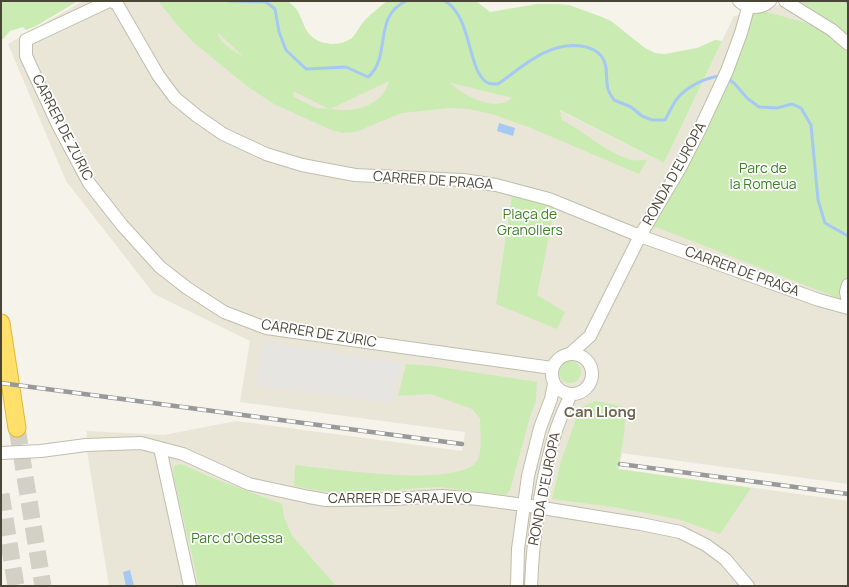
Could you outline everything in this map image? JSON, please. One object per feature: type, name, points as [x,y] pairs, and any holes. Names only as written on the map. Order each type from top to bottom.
[{"type":"highway","points":[[1,326],[17,428]]},
{"type":"street","points":[[746,3],[763,6],[770,1]]},
{"type":"street","points":[[785,1],[832,30],[848,44]]},
{"type":"street","name":"CARRER DE ZURIC","points":[[112,2],[26,40],[26,56],[58,125],[89,183],[122,225],[160,267],[186,288],[224,312],[266,328],[552,368]]},
{"type":"street","name":"CARRER DE PRAGA","points":[[112,2],[158,75],[175,98],[196,116],[223,134],[266,154],[302,165],[355,175],[463,180],[496,185],[549,199],[640,236],[819,300],[848,308]]},
{"type":"street","name":"RONDA D'EUROPA","points":[[531,586],[532,552],[538,508],[554,436],[570,394],[582,391],[590,382],[591,370],[587,352],[590,336],[640,236],[672,182],[699,131],[727,71],[741,33],[746,3]]},
{"type":"street","points":[[848,285],[846,292],[848,302]]},
{"type":"street","name":"RONDA D'EUROPA","points":[[517,586],[518,549],[528,476],[540,428],[552,399],[554,384],[552,379],[552,368],[559,358],[571,353],[590,336]]},
{"type":"street","points":[[571,353],[582,356],[589,364]]},
{"type":"street","points":[[554,384],[564,393],[570,394]]},
{"type":"street","name":"CARRER DE SARAJEVO","points":[[1,453],[41,451],[86,445],[141,443],[182,454],[249,484],[326,500],[394,499],[442,496],[524,505],[641,524],[680,532],[706,545],[720,556],[748,586]]},
{"type":"street","points":[[160,448],[190,586]]},
{"type":"shaded area","points":[[83,1],[184,1],[409,72],[555,108],[664,163],[734,16],[780,5],[832,30],[848,44],[848,484],[622,453],[619,469],[848,501],[848,586],[109,586],[86,445],[87,431],[164,435],[236,421],[462,451],[465,432],[240,402],[250,341],[154,294],[66,181],[8,44]]},
{"type":"shaded area","points":[[263,342],[401,363],[392,403],[256,386]]},
{"type":"green space","points":[[1,1],[78,1],[36,26],[26,30],[23,27],[10,31],[3,39],[1,39]]},
{"type":"green space","points":[[158,1],[288,1],[297,10],[310,35],[315,39],[331,44],[337,44],[353,37],[366,19],[387,1],[476,1],[490,12],[537,4],[569,5],[611,21],[645,48],[655,53],[665,54],[697,48],[715,40],[722,41],[664,163],[560,110],[562,120],[604,147],[622,157],[632,160],[647,160],[639,174],[531,128],[495,115],[469,109],[449,108],[402,113],[356,132],[342,133],[329,129],[274,104],[247,86],[193,42]],"holes":[[[217,32],[243,56],[227,46],[218,36]],[[389,81],[386,90],[380,97],[366,106],[348,110],[330,109]],[[450,83],[512,98],[497,104],[489,103],[480,101],[456,88]],[[293,91],[329,109],[316,108],[294,97]]]},
{"type":"green space","points":[[793,1],[848,1],[848,37]]},
{"type":"green space","name":"Parc de la Romeua","points":[[752,8],[832,30],[848,45],[848,302],[656,227],[640,236]]},
{"type":"green space","name":"Plaça de Granollers","points":[[512,196],[555,207],[537,295],[565,312],[557,329],[496,304]]},
{"type":"green space","points":[[570,361],[574,362],[580,368],[580,376],[574,382],[570,383],[566,382],[560,376],[559,372],[560,368],[566,362]]},
{"type":"green space","points":[[406,364],[433,366],[537,382],[536,400],[510,490],[506,495],[439,487],[346,493],[319,491],[294,486],[295,465],[391,475],[419,475],[445,474],[465,469],[477,461],[481,446],[480,418],[472,409],[431,394],[398,396]]},
{"type":"green space","points":[[596,401],[626,407],[624,435],[618,469],[751,488],[720,534],[678,519],[613,507],[552,499],[561,461],[580,408]]},
{"type":"green space","name":"Parc d'Odessa","points":[[181,464],[210,477],[282,504],[284,517],[292,536],[336,586],[199,586],[173,474],[174,466]]},
{"type":"water","points":[[499,123],[515,128],[513,136],[497,131]]},
{"type":"water","points":[[130,570],[134,586],[126,586],[123,572]]},
{"type":"waterway","points":[[229,1],[266,2],[275,9],[279,32],[286,50],[306,69],[346,67],[368,77],[375,69],[379,59],[385,27],[389,17],[396,8],[406,1]]},
{"type":"waterway","points":[[445,1],[454,9],[461,19],[476,68],[481,77],[488,83],[498,84],[526,63],[547,51],[558,47],[584,46],[595,51],[602,57],[606,69],[608,89],[614,100],[631,107],[642,116],[652,120],[665,120],[680,95],[690,87],[702,81],[720,76]]},
{"type":"waterway","points":[[727,78],[735,84],[747,98],[759,107],[777,108],[792,104],[801,108],[811,125],[818,200],[825,223],[848,236]]},
{"type":"tunnel","points":[[17,428],[43,586]]},
{"type":"tunnel","points":[[1,494],[16,586]]},
{"type":"railway","points":[[1,383],[462,444]]},
{"type":"railway","points":[[620,464],[848,494]]},
{"type":"district","name":"Can Llong","points":[[600,413]]}]
